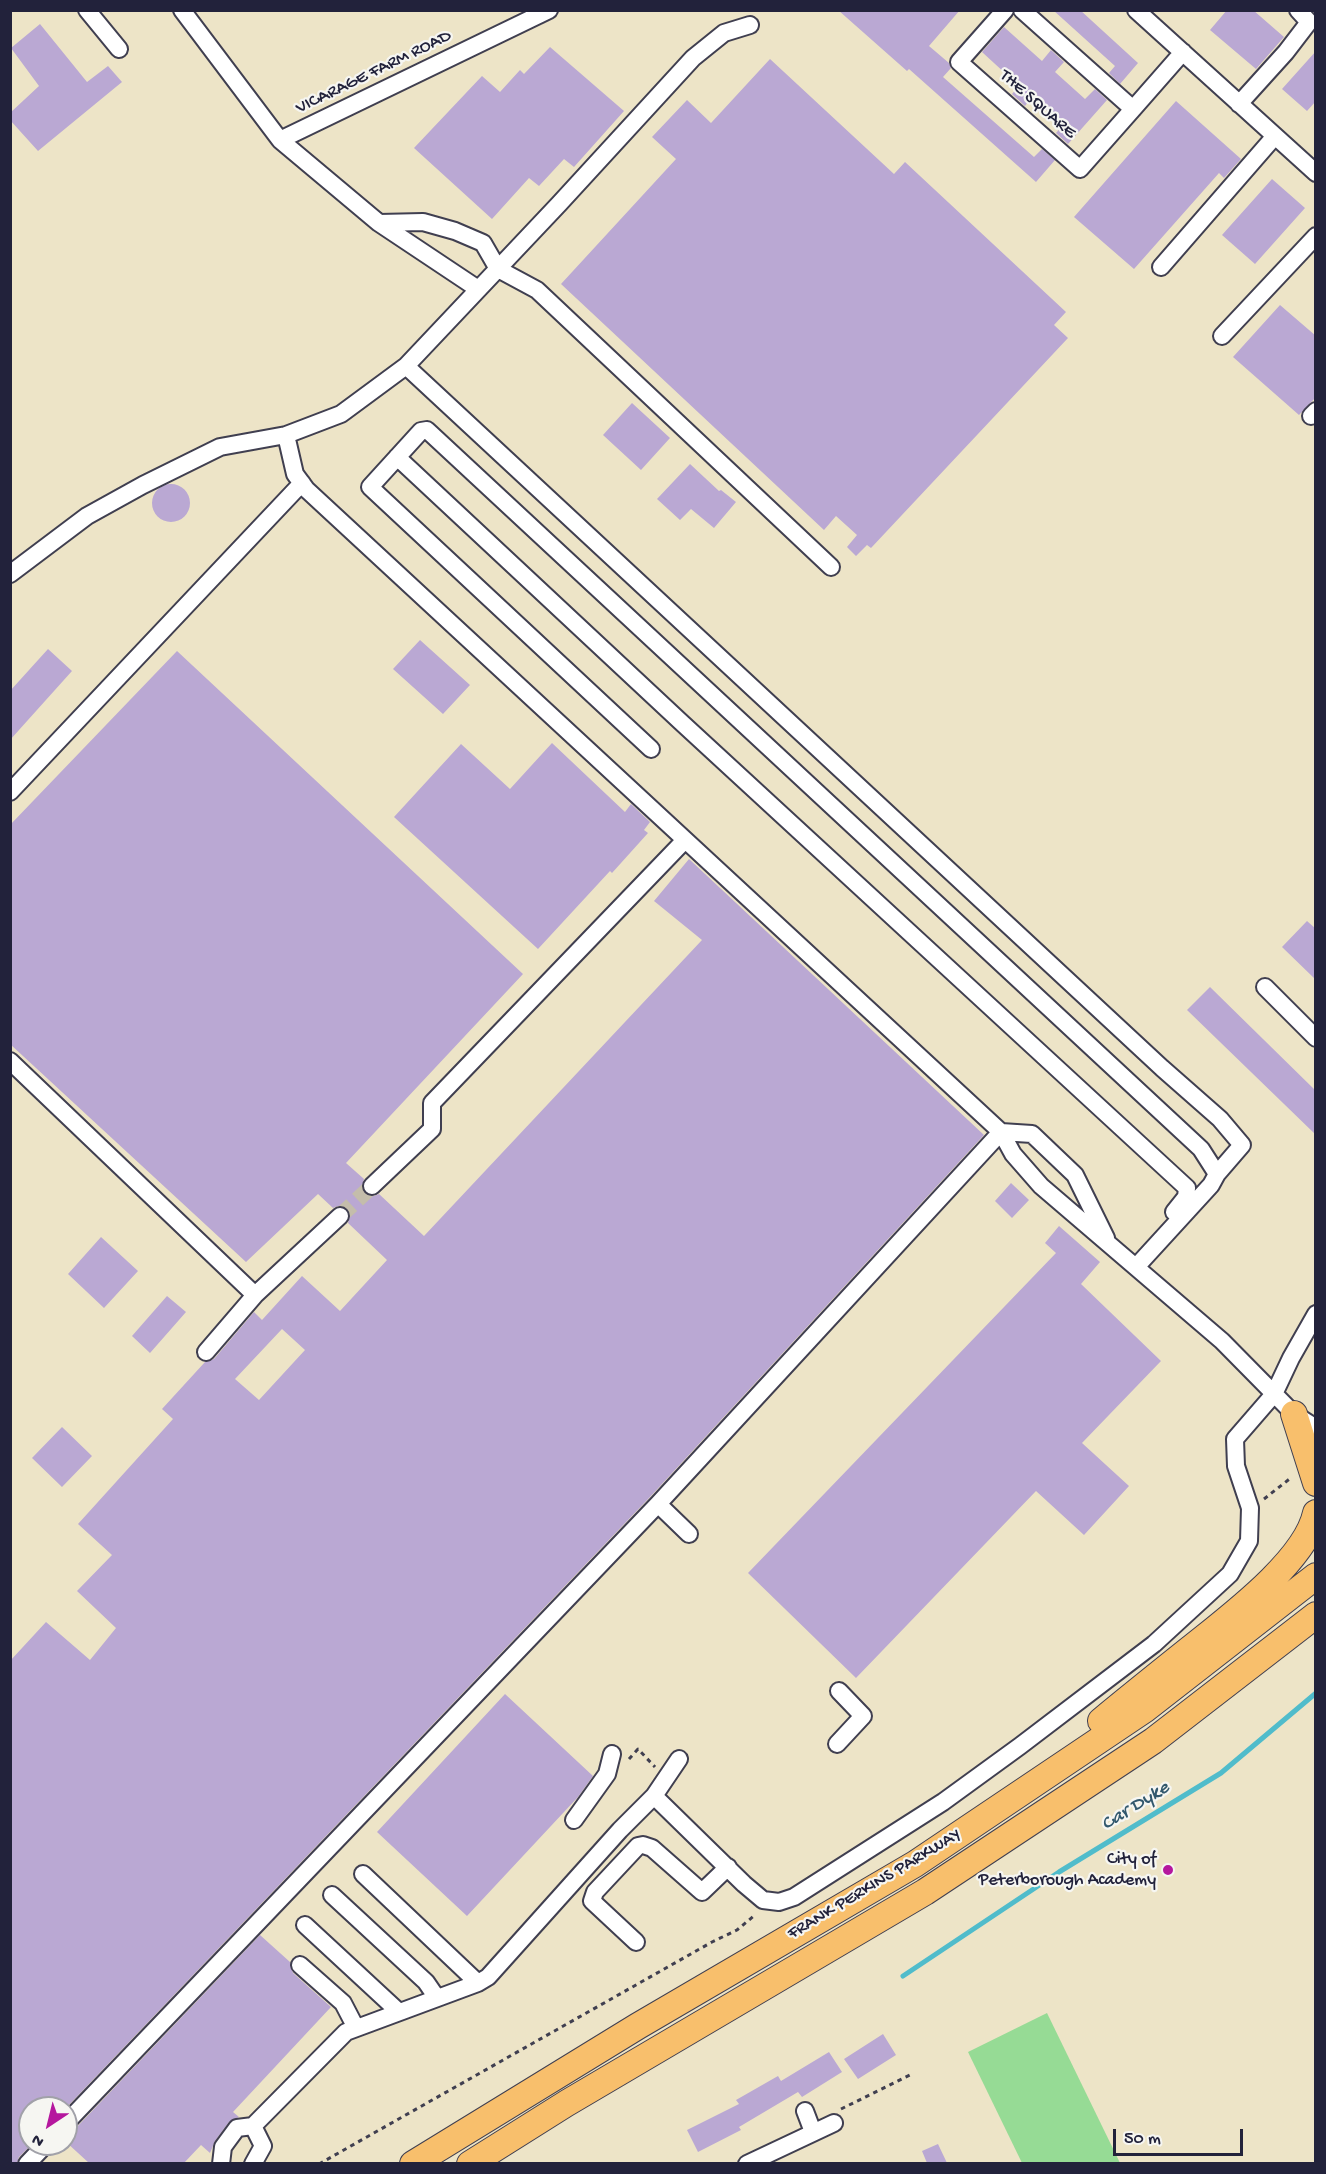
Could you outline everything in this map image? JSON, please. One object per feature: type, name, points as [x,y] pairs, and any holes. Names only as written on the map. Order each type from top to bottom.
[{"type":"highway","points":[[1294,1414],[1304,1480]]},
{"type":"highway","points":[[981,1820],[1267,1584],[1300,1546],[1316,1513]]},
{"type":"highway","name":"FRANK PERKINS PARKWAY","points":[[413,2163],[638,2026],[915,1864],[1144,1710],[1316,1575]]},
{"type":"highway","name":"FRANK PERKINS PARKWAY","points":[[470,2163],[934,1885],[1153,1741],[1316,1615]]},
{"type":"highway","points":[[408,2163],[435,2150]]},
{"type":"street","points":[[87,10],[119,49]]},
{"type":"street","points":[[182,10],[280,140],[379,223],[478,289]]},
{"type":"street","name":"THE SQUARE","points":[[1005,10],[959,62],[1080,169],[1183,52]]},
{"type":"street","points":[[1022,10],[1133,109]]},
{"type":"street","points":[[1136,10],[1316,173]]},
{"type":"street","points":[[1239,104],[1286,52],[1309,22],[1298,10]]},
{"type":"street","name":"VICARAGE FARM ROAD","points":[[280,140],[541,12]]},
{"type":"street","points":[[10,574],[87,516],[143,485],[220,447],[286,435],[341,414],[406,366],[567,196],[693,58],[724,33],[750,25]]},
{"type":"street","points":[[1161,267],[1275,136]]},
{"type":"street","points":[[379,223],[423,222],[455,231],[483,243],[498,269],[537,290],[831,567]]},
{"type":"street","points":[[1222,336],[1316,236]]},
{"type":"street","points":[[406,366],[1162,1068],[1220,1119],[1242,1145],[1217,1174],[1211,1185],[1136,1267]]},
{"type":"street","points":[[651,749],[370,487],[421,431],[428,430],[1201,1149],[1217,1174]]},
{"type":"street","points":[[286,435],[295,474],[302,483],[1001,1132],[1013,1154],[1041,1186],[1222,1341],[1294,1414],[1316,1428]]},
{"type":"street","points":[[397,457],[1187,1188],[1186,1197],[1174,1212],[1176,1224]]},
{"type":"street","points":[[10,792],[302,483]]},
{"type":"street","points":[[372,1186],[432,1129],[432,1103],[685,840]]},
{"type":"street","points":[[1265,987],[1316,1038]]},
{"type":"street","points":[[10,1061],[255,1295]]},
{"type":"street","points":[[1001,1132],[1032,1134],[1076,1175],[1109,1245]]},
{"type":"street","points":[[78,2110],[658,1504],[1001,1132]]},
{"type":"street","points":[[206,1352],[255,1295],[340,1215]]},
{"type":"street","points":[[654,1796],[744,1884],[763,1900],[779,1902],[794,1897],[943,1802],[1020,1746],[1154,1644],[1230,1574],[1249,1541],[1250,1508],[1236,1466],[1235,1439],[1274,1394],[1290,1358],[1316,1314]]},
{"type":"street","points":[[658,1504],[688,1534]]},
{"type":"street","points":[[837,1744],[863,1716],[839,1691]]},
{"type":"street","points":[[574,1820],[607,1774],[612,1754]]},
{"type":"street","points":[[221,2163],[223,2147],[237,2128],[253,2126],[346,2032],[478,1983],[488,1977],[620,1830],[654,1796],[679,1759]]},
{"type":"street","points":[[636,1942],[592,1901],[595,1892],[638,1846],[652,1848],[702,1892],[728,1867]]},
{"type":"street","points":[[363,1874],[478,1983]]},
{"type":"street","points":[[332,1895],[426,1982],[437,1998]]},
{"type":"street","points":[[305,1925],[399,2012]]},
{"type":"street","points":[[300,1965],[343,2003],[356,2028]]},
{"type":"street","points":[[805,2111],[813,2132]]},
{"type":"street","points":[[747,2163],[834,2122]]},
{"type":"street","points":[[253,2126],[263,2146],[253,2163]]},
{"type":"path","points":[[1250,1508],[1304,1480]]},
{"type":"path","points":[[607,1774],[611,1776],[638,1749],[655,1767],[659,1763]]},
{"type":"path","points":[[319,2163],[737,1930],[760,1911],[768,1901]]},
{"type":"path","points":[[834,2122],[835,2112],[910,2075]]},
{"type":"green space","points":[[1047,2013],[1120,2163],[1022,2163],[968,2052]]},
{"type":"building","points":[[838,10],[960,10],[929,46],[949,63],[951,68],[943,77],[1034,157],[1042,149],[1055,160],[1036,182],[909,69],[907,71]]},
{"type":"building","points":[[1053,10],[1080,10],[1138,63],[1120,84],[1109,73],[1115,66]]},
{"type":"building","points":[[1227,10],[1253,10],[1284,37],[1256,69],[1210,30]]},
{"type":"building","points":[[40,24],[87,82],[108,66],[122,82],[38,151],[10,120],[10,113],[39,86],[11,48]]},
{"type":"building","points":[[1004,27],[1042,61],[1051,50],[1064,62],[1055,72],[1085,99],[1095,89],[1107,100],[1068,144],[1056,133],[1063,125],[1032,97],[1025,106],[1012,94],[1019,86],[982,52]]},
{"type":"building","points":[[550,47],[624,111],[574,167],[564,159],[539,186],[529,178],[492,219],[414,148],[482,76],[500,92],[520,70],[524,74]]},
{"type":"building","points":[[1316,51],[1316,101],[1307,111],[1282,89]]},
{"type":"building","points":[[770,59],[894,174],[905,162],[1066,312],[1054,325],[1068,338],[871,548],[867,545],[856,556],[847,547],[857,535],[836,516],[824,530],[561,284],[676,159],[652,137],[687,100],[711,123]]},
{"type":"building","points":[[1176,101],[1241,159],[1224,178],[1219,173],[1134,269],[1074,217]]},
{"type":"building","points":[[1272,179],[1305,208],[1255,264],[1222,235]]},
{"type":"building","points":[[1280,305],[1316,336],[1316,397],[1299,415],[1233,357]]},
{"type":"building","points":[[632,403],[670,438],[641,470],[603,435]]},
{"type":"building","points":[[690,464],[719,491],[721,490],[736,502],[714,528],[691,509],[680,520],[657,499]]},
{"type":"building","points":[[171,484],[178,485],[184,490],[189,496],[189,510],[184,516],[178,521],[171,522],[164,521],[158,516],[153,510],[152,503],[153,496],[158,490],[164,485]]},
{"type":"building","points":[[420,640],[470,685],[443,714],[393,669]]},
{"type":"building","points":[[48,649],[72,671],[10,740],[10,691]]},
{"type":"building","points":[[177,651],[523,974],[346,1163],[364,1179],[362,1188],[365,1194],[374,1196],[379,1194],[424,1236],[702,940],[654,901],[689,859],[984,1135],[650,1497],[77,2096],[18,2096],[18,2156],[20,2156],[17,2163],[10,2163],[10,1661],[46,1622],[90,1660],[116,1628],[77,1591],[112,1555],[78,1524],[173,1419],[162,1409],[205,1362],[214,1359],[254,1312],[262,1320],[302,1276],[340,1311],[387,1260],[348,1223],[350,1214],[347,1208],[338,1206],[333,1208],[318,1194],[246,1262],[10,1044],[10,825]],"holes":[[[282,1329],[305,1350],[259,1400],[235,1379]]]},
{"type":"building","points":[[552,743],[625,812],[631,804],[650,822],[644,830],[648,833],[538,949],[394,817],[461,744],[510,789]]},
{"type":"building","points":[[1307,921],[1316,929],[1316,980],[1282,947]]},
{"type":"building","points":[[1210,987],[1316,1091],[1316,1135],[1187,1010]]},
{"type":"building","points":[[1011,1183],[1029,1200],[1012,1218],[995,1201]]},
{"type":"building","points":[[1059,1226],[1100,1262],[1081,1284],[1161,1361],[1082,1443],[1129,1486],[1084,1535],[1036,1491],[856,1678],[748,1573],[1056,1253],[1045,1243]]},
{"type":"building","points":[[101,1237],[138,1271],[104,1308],[68,1274]]},
{"type":"building","points":[[167,1296],[186,1312],[150,1353],[132,1336]]},
{"type":"building","points":[[62,1427],[92,1456],[62,1487],[32,1458]]},
{"type":"building","points":[[505,1694],[593,1776],[578,1797],[467,1916],[377,1832]]},
{"type":"building","points":[[260,1935],[290,1962],[293,1973],[331,2007],[233,2112],[239,2117],[229,2122],[215,2141],[210,2153],[201,2145],[184,2163],[89,2163],[78,2153],[78,2126]]},
{"type":"building","points":[[883,2034],[896,2055],[858,2079],[844,2059]]},
{"type":"building","points":[[829,2052],[842,2072],[802,2097],[798,2092],[739,2127],[741,2130],[698,2152],[687,2130],[739,2104],[736,2100],[778,2076],[781,2081]]},
{"type":"building","points":[[938,2144],[947,2163],[927,2163],[922,2151]]},
{"type":"waterway","name":"Car Dyke","points":[[903,1976],[1059,1872],[1221,1773],[1316,1693]]},
{"type":"tunnel","points":[[340,1216],[372,1186]]},
{"type":"place","name":"City of Peterborough Academy","points":[[1168,1870]]}]
